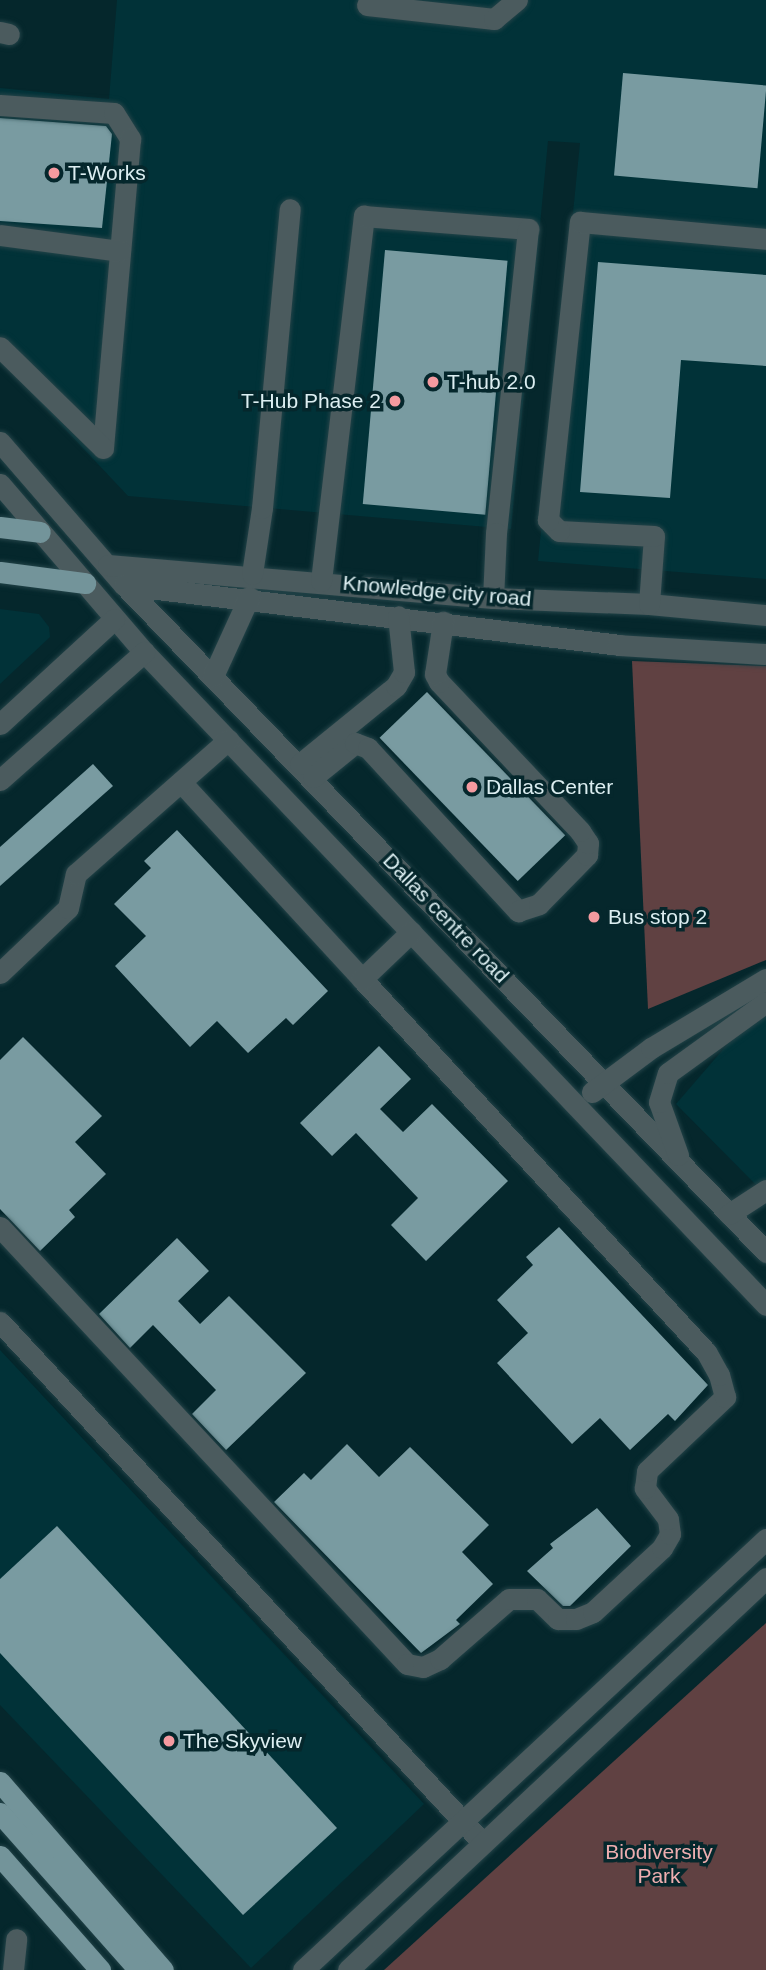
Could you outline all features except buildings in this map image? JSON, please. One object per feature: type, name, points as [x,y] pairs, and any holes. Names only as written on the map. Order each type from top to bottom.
[{"type":"main road","points":[[0,527],[40,532]]},
{"type":"main road","points":[[0,572],[85,583]]},
{"type":"main road","points":[[0,1782],[163,1970]]},
{"type":"main road","points":[[0,1813],[139,1970]]},
{"type":"main road","points":[[0,1856],[100,1970]]},
{"type":"street","points":[[367,5],[494,19],[517,0]]},
{"type":"street","points":[[0,105],[114,113],[130,139],[103,448],[0,347]]},
{"type":"street","points":[[251,574],[262,508],[290,209]]},
{"type":"street","points":[[321,581],[364,216],[528,229],[496,533],[494,598]]},
{"type":"street","points":[[649,604],[654,536],[559,531],[548,520],[580,222],[766,239]]},
{"type":"street","points":[[0,235],[120,251]]},
{"type":"street","name":"Dallas centre road","points":[[0,442],[124,586],[306,770],[601,1084],[766,1252]]},
{"type":"street","name":"Dallas centre road","points":[[0,484],[144,652],[766,1305]]},
{"type":"street","name":"Knowledge city road","points":[[108,565],[251,574],[494,598],[649,604],[766,615]]},
{"type":"street","name":"Knowledge city road","points":[[124,586],[248,597],[618,645],[766,654]]},
{"type":"street","points":[[213,676],[248,597]]},
{"type":"street","points":[[306,770],[396,686],[404,672],[398,616]]},
{"type":"street","points":[[0,724],[114,619]]},
{"type":"street","points":[[306,770],[355,743],[368,748],[518,911],[539,904],[587,855],[588,843],[580,831],[439,682],[435,674],[443,622]]},
{"type":"street","points":[[0,780],[144,652]]},
{"type":"street","points":[[0,974],[68,908],[76,874],[228,740]]},
{"type":"street","points":[[0,1227],[407,1664],[423,1667],[440,1659],[509,1599],[537,1599],[558,1619],[576,1619],[593,1612],[662,1548],[670,1534],[668,1519],[645,1488],[648,1471],[725,1397],[719,1375],[706,1352],[181,782]]},
{"type":"street","points":[[362,979],[411,932]]},
{"type":"street","points":[[577,1105],[651,1048],[766,979]]},
{"type":"street","points":[[683,1166],[664,1119],[661,1087],[677,1063],[766,1002]]},
{"type":"street","points":[[729,1214],[766,1190]]},
{"type":"street","points":[[0,1322],[483,1843]]},
{"type":"street","points":[[303,1970],[463,1824],[766,1539]]},
{"type":"street","points":[[348,1970],[766,1578]]},
{"type":"street","points":[[13,1970],[16,1939]]},
{"type":"shaded area","points":[[117,0],[766,0],[766,579],[538,561],[580,143],[548,141],[511,529],[128,496],[0,360],[0,88],[109,99]]},
{"type":"shaded area","points":[[0,609],[39,614],[49,627],[50,637],[0,684]]},
{"type":"shaded area","points":[[766,1010],[766,1195],[676,1104],[751,1017]]},
{"type":"shaded area","points":[[0,1350],[424,1804],[251,1968],[0,1705]]},
{"type":"green space","points":[[632,661],[766,666],[766,960],[648,1009]]},
{"type":"green space","name":"Biodiversity Park","points":[[766,1623],[766,1970],[384,1970]]},
{"type":"place","name":"T-Works","points":[[54,173]]},
{"type":"place","name":"T-hub 2.0","points":[[433,382]]},
{"type":"place","name":"T-Hub Phase 2","points":[[395,401]]},
{"type":"place","name":"Dallas Center","points":[[472,787]]},
{"type":"place","name":"Bus stop 2","points":[[594,917]]},
{"type":"place","name":"The Skyview","points":[[169,1741]]}]
